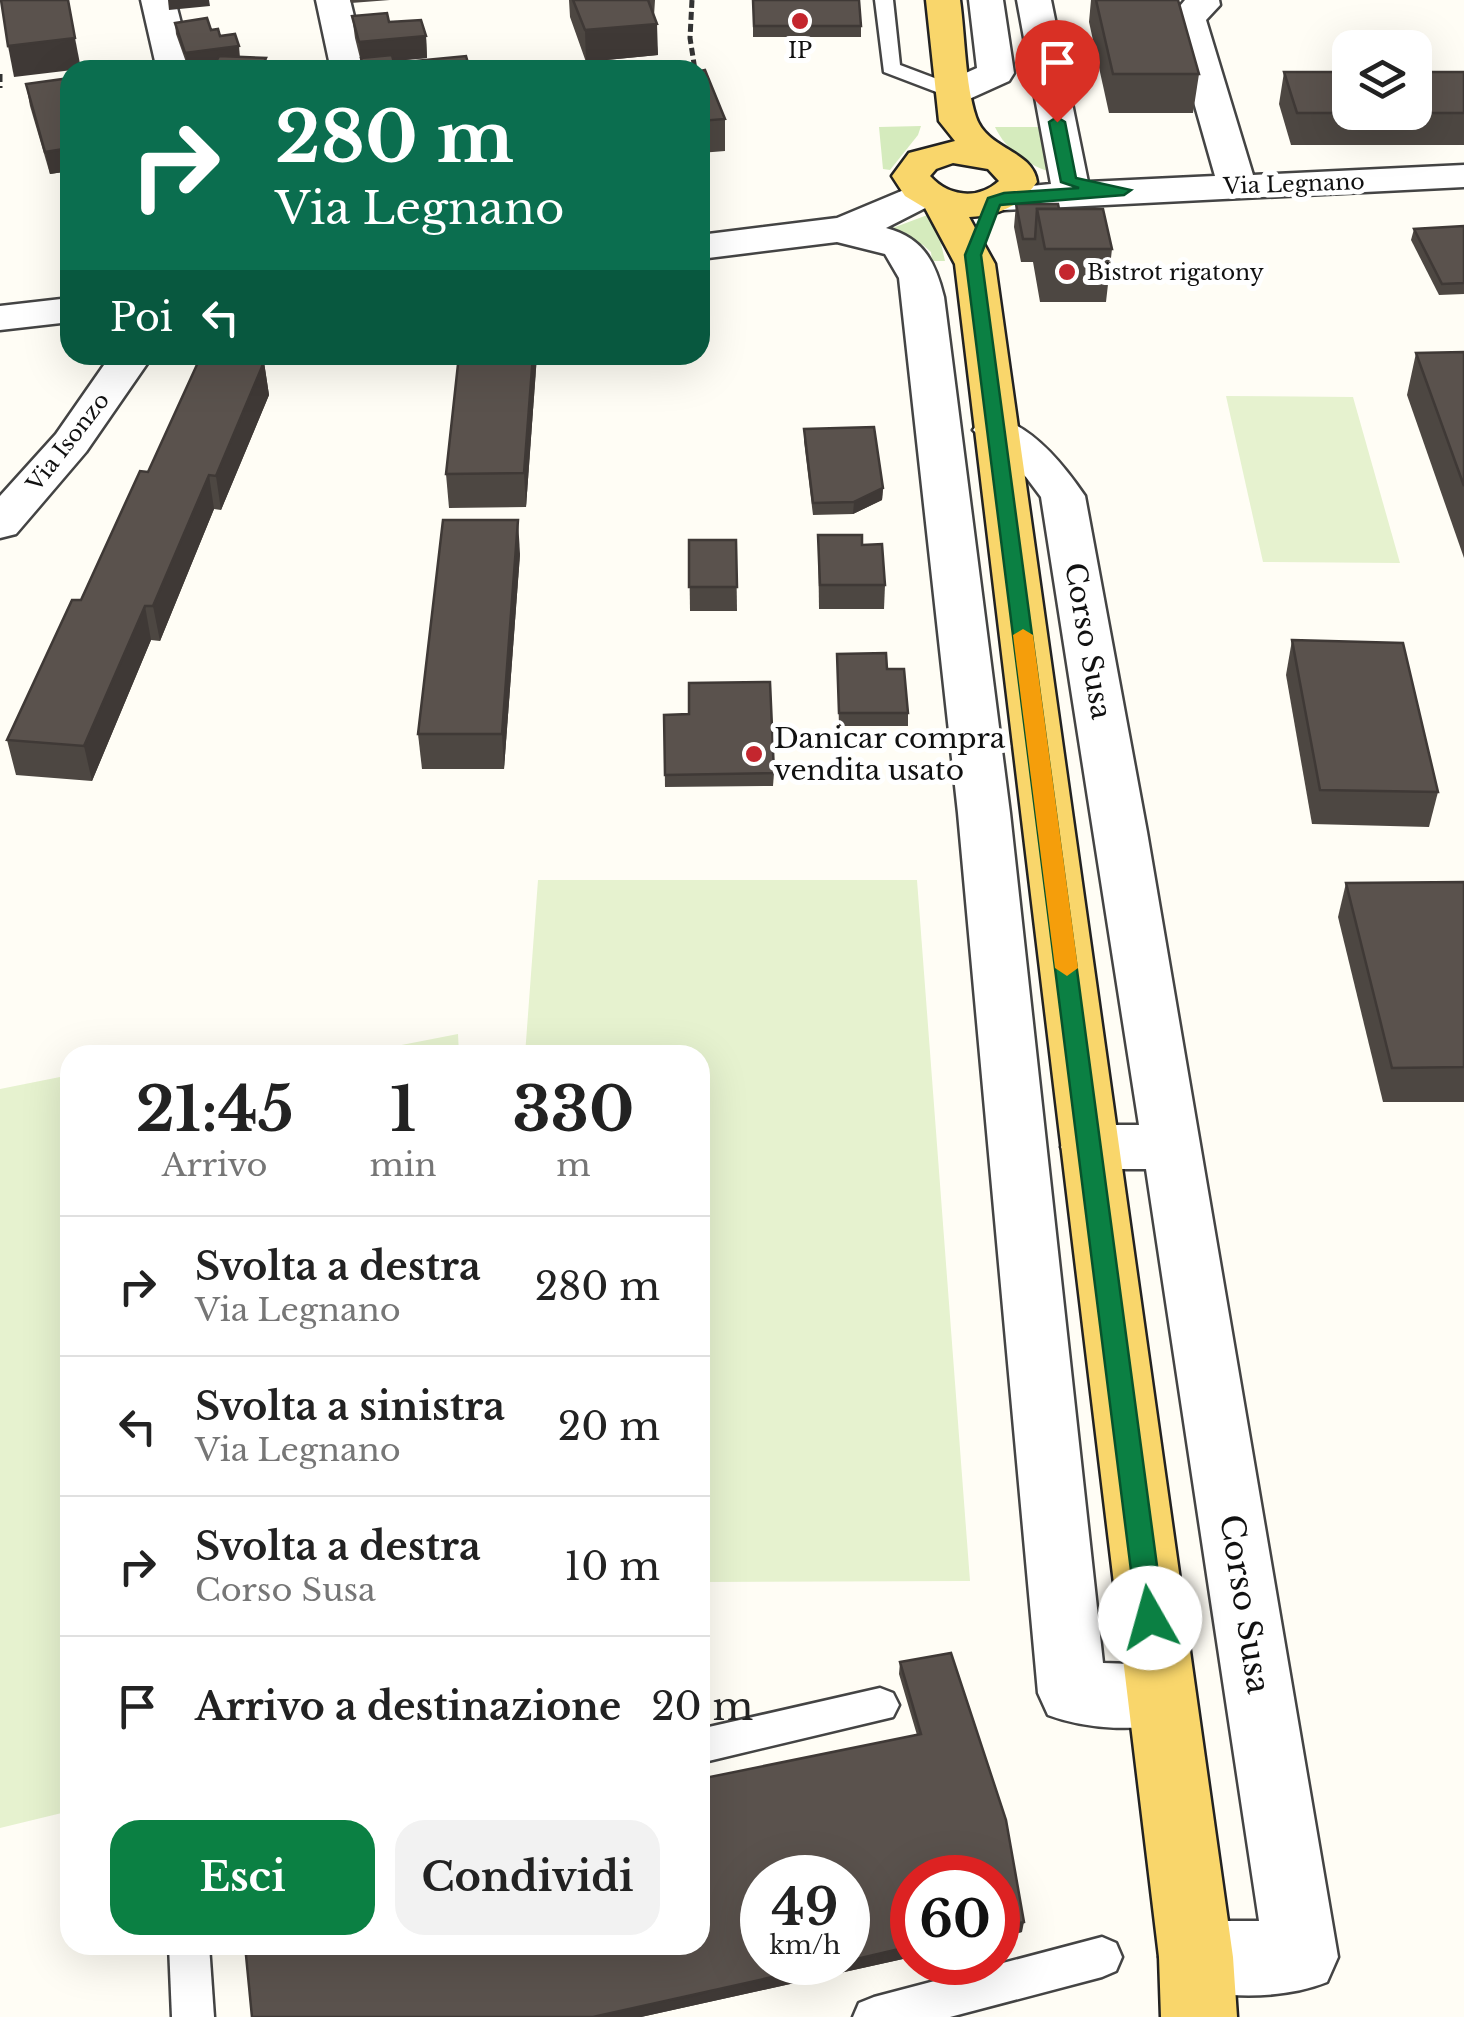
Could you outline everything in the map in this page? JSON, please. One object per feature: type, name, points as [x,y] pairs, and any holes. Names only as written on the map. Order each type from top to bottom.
[{"type":"main road","points":[[943,0],[956,106],[1000,182]]},
{"type":"main road","points":[[956,106],[937,154],[914,168],[914,186],[932,198],[959,205],[1000,182]]},
{"type":"main road","points":[[937,154],[1000,182]]},
{"type":"main road","name":"Corso Susa","points":[[1000,182],[976,275],[1160,1696],[1204,1997]]},
{"type":"main road","name":"Corso Susa","points":[[932,198],[976,275]]},
{"type":"street","points":[[158,0],[173,60]]},
{"type":"street","points":[[333,0],[347,60]]},
{"type":"street","points":[[956,106],[996,73],[986,0]]},
{"type":"street","points":[[1034,0],[1069,182]]},
{"type":"street","points":[[1202,2],[1188,18],[1236,187]]},
{"type":"street","name":"Via Legnano","points":[[1000,182],[1124,190],[1464,176]]},
{"type":"street","name":"Via Legnano","points":[[1000,182],[1069,182],[1124,190]]},
{"type":"street","points":[[710,245],[842,231],[932,198]]},
{"type":"street","points":[[842,231],[880,238],[909,253],[917,264],[924,297],[966,651],[1072,1694],[1160,1696]]},
{"type":"street","points":[[924,297],[976,275]]},
{"type":"street","points":[[0,318],[60,311]]},
{"type":"street","name":"Via Isonzo","points":[[0,524],[72,443],[125,365]]},
{"type":"street","name":"Corso Susa","points":[[995,430],[1042,468],[1063,496],[1129,879],[1301,1957],[1204,1997]]},
{"type":"street","points":[[966,651],[1025,650]]},
{"type":"street","points":[[1055,879],[1129,879]]},
{"type":"street","points":[[1011,1079],[1081,1078]]},
{"type":"street","points":[[1090,1147],[1172,1147]]},
{"type":"lane","points":[[884,0],[891,68],[956,106]]},
{"type":"lane","points":[[710,1744],[880,1705]]},
{"type":"lane","points":[[190,1955],[193,2017]]},
{"type":"lane","points":[[874,2017],[1102,1956]]},
{"type":"path","points":[[692,0],[693,60]]},
{"type":"path","points":[[0,74],[0,88]]},
{"type":"green space","points":[[921,126],[890,170],[883,169],[879,127]]},
{"type":"green space","points":[[995,127],[1042,127],[1050,172],[1018,155]]},
{"type":"green space","points":[[930,214],[937,226],[945,261],[932,261],[931,252],[923,245],[882,232]]},
{"type":"green space","points":[[1226,396],[1353,397],[1400,563],[1263,562]]},
{"type":"green space","points":[[538,880],[917,880],[970,1581],[710,1582],[710,1045],[526,1045]]},
{"type":"green space","points":[[458,1034],[459,1045],[401,1045]]},
{"type":"green space","points":[[60,1077],[60,1813],[0,1828],[0,1089]]},
{"type":"building","points":[[1,0],[68,0],[75,38],[8,46]]},
{"type":"building","points":[[573,0],[648,0],[657,24],[585,30]]},
{"type":"building","points":[[753,0],[859,0],[861,26],[754,26]]},
{"type":"building","points":[[1096,0],[1178,0],[1199,74],[1113,74]]},
{"type":"building","points":[[387,13],[389,22],[421,20],[426,36],[359,42],[352,16]]},
{"type":"building","points":[[207,18],[211,30],[218,29],[220,36],[235,34],[239,46],[185,53],[175,23]]},
{"type":"building","points":[[392,55],[393,60],[362,60]]},
{"type":"building","points":[[219,56],[266,58],[265,60],[217,60]]},
{"type":"building","points":[[466,56],[467,60],[425,60]]},
{"type":"building","points":[[1284,72],[1332,72],[1332,113],[1297,113]]},
{"type":"building","points":[[1432,72],[1464,72],[1464,113],[1432,113]]},
{"type":"building","points":[[60,79],[60,150],[45,152],[26,84]]},
{"type":"building","points":[[710,82],[725,119],[710,120]]},
{"type":"building","points":[[1016,204],[1058,204],[1059,209],[1037,209],[1035,239],[1023,239]]},
{"type":"building","points":[[1037,209],[1103,209],[1112,249],[1045,249]]},
{"type":"building","points":[[1464,226],[1464,283],[1442,284],[1414,229]]},
{"type":"building","points":[[1464,352],[1464,486],[1416,353]]},
{"type":"building","points":[[197,365],[263,365],[216,476],[209,475],[153,606],[145,606],[84,746],[7,740],[72,600],[81,600],[140,471],[148,472]]},
{"type":"building","points":[[458,365],[532,365],[524,473],[446,474]]},
{"type":"building","points":[[874,427],[883,488],[854,502],[813,503],[804,429]]},
{"type":"building","points":[[443,520],[518,520],[502,734],[418,734]]},
{"type":"building","points":[[818,535],[862,535],[862,545],[882,544],[885,585],[820,585]]},
{"type":"building","points":[[689,540],[736,540],[737,587],[689,587]]},
{"type":"building","points":[[1292,640],[1403,643],[1438,792],[1320,790]]},
{"type":"building","points":[[886,653],[887,669],[904,669],[908,713],[839,713],[837,654]]},
{"type":"building","points":[[770,682],[774,773],[665,775],[664,715],[689,714],[689,683]]},
{"type":"building","points":[[1464,882],[1464,1067],[1392,1068],[1346,883]]},
{"type":"building","points":[[951,1653],[1006,1820],[1012,1855],[890,1855],[890,1951],[870,1956],[870,1855],[740,1855],[740,1984],[593,2017],[252,2017],[246,1955],[710,1955],[710,1777],[921,1734],[900,1662]]},
{"type":"slow traffic","points":[[1023,635],[1067,968]]},
{"type":"place","name":"IP","points":[[800,21]]},
{"type":"place","name":"Bistrot rigatony","points":[[1067,272]]},
{"type":"place","name":"Danicar compra vendita usato","points":[[754,754]]},
{"type":"route","points":[[1057,122],[1069,182],[1124,190],[993,202],[973,255],[1150,1618]]}]
